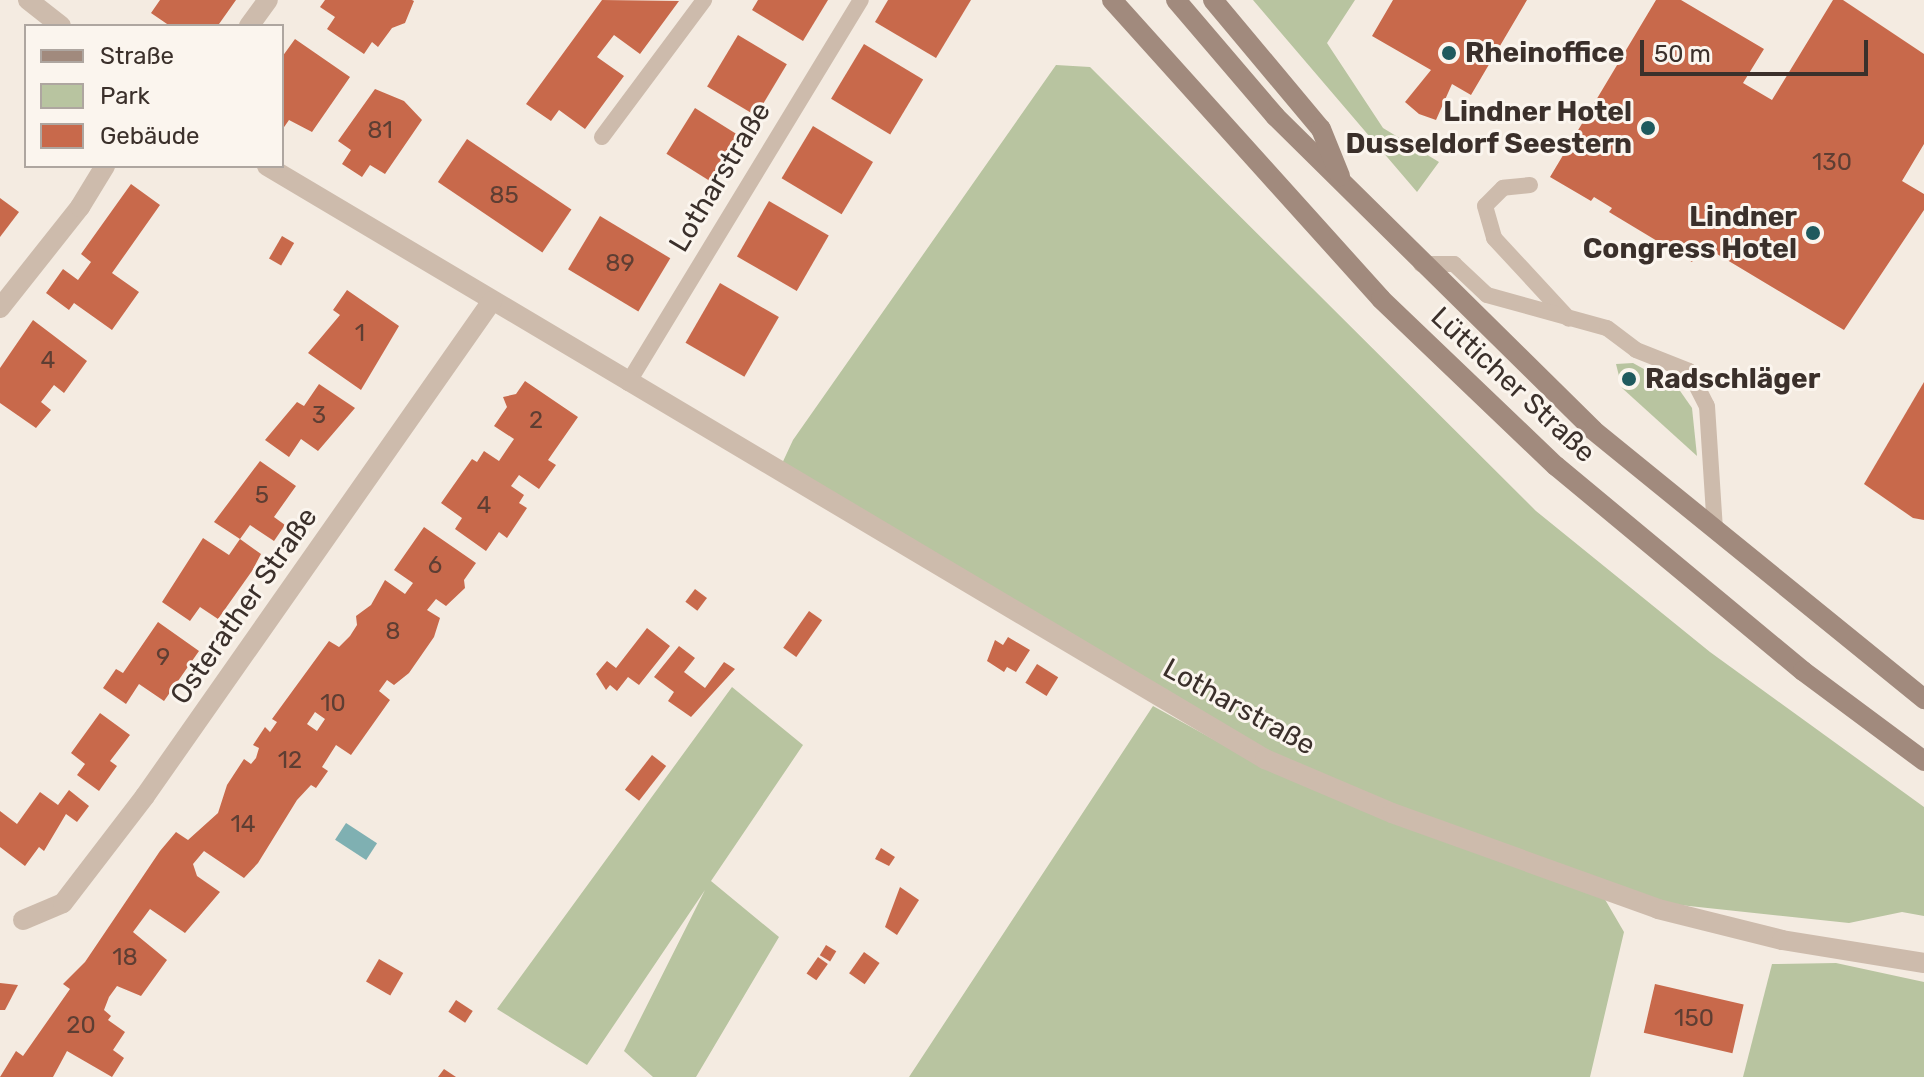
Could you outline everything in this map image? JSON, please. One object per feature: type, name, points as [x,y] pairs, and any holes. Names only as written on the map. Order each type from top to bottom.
[{"type":"main road","name":"Lütticher Straße","points":[[1112,0],[1381,299],[1556,466],[1803,671],[1924,761]]},
{"type":"main road","name":"Lütticher Straße","points":[[1176,0],[1275,116],[1421,264],[1593,430],[1924,699]]},
{"type":"main road","points":[[1213,0],[1321,129],[1344,187]]},
{"type":"street","points":[[28,0],[58,24]]},
{"type":"street","points":[[250,24],[268,0]]},
{"type":"street","points":[[0,308],[80,207],[104,168]]},
{"type":"street","name":"Lotharstraße","points":[[270,168],[1265,759],[1392,813],[1658,909],[1782,940],[1924,963]]},
{"type":"street","name":"Osterather Straße","points":[[23,920],[63,903],[109,844],[492,301]]},
{"type":"lane","points":[[602,137],[704,0]]},
{"type":"lane","name":"Lotharstraße","points":[[628,383],[861,0]]},
{"type":"lane","points":[[1530,185],[1503,188],[1485,206],[1494,238],[1569,319]]},
{"type":"lane","points":[[1421,264],[1454,264],[1487,295],[1607,328],[1636,350],[1689,371],[1707,406],[1715,531]]},
{"type":"green space","points":[[1253,0],[1355,0],[1327,43],[1383,128],[1439,162],[1417,192]]},
{"type":"green space","points":[[1056,65],[1090,67],[1536,511],[1710,652],[1924,807],[1924,916],[1902,912],[1849,923],[1661,903],[1393,809],[1238,736],[779,470],[793,440]]},
{"type":"green space","points":[[1633,363],[1678,388],[1692,408],[1697,456],[1622,388],[1616,364]]},
{"type":"green space","points":[[732,687],[803,745],[711,881],[779,937],[696,1077],[653,1077],[624,1051],[705,890],[587,1065],[497,1009]]},
{"type":"green space","points":[[1153,706],[1258,764],[1603,896],[1624,932],[1590,1077],[909,1077]]},
{"type":"green space","points":[[1836,963],[1924,982],[1924,1077],[1743,1077],[1772,964]]},
{"type":"water","points":[[346,823],[377,843],[366,860],[335,840]]},
{"type":"building","points":[[160,0],[236,0],[219,24],[167,24],[151,13]]},
{"type":"building","points":[[325,0],[414,1],[405,23],[392,28],[378,47],[372,42],[364,54],[327,29],[335,17],[320,7]]},
{"type":"building","points":[[602,0],[679,1],[640,54],[614,35],[597,57],[624,76],[585,129],[559,110],[551,121],[526,104]]},
{"type":"building","points":[[758,0],[828,0],[803,41],[752,10]]},
{"type":"building","points":[[888,0],[971,0],[936,58],[875,22]]},
{"type":"building","name":"Rheinoffice","points":[[1393,0],[1527,0],[1471,95],[1452,84],[1436,120],[1419,114],[1405,102],[1431,70],[1372,36]]},
{"type":"building","points":[[1656,0],[1681,0],[1764,49],[1743,83],[1772,100],[1833,0],[1843,0],[1924,54],[1924,144],[1902,181],[1924,194],[1924,210],[1844,330],[1702,245],[1692,262],[1609,212],[1612,208],[1594,197],[1591,201],[1550,177]]},
{"type":"building","points":[[738,35],[787,64],[756,116],[707,86]]},
{"type":"building","points":[[295,39],[350,77],[312,132],[289,120],[284,127],[284,54]]},
{"type":"building","points":[[864,44],[923,80],[890,134],[831,99]]},
{"type":"building","points":[[375,89],[404,101],[422,120],[385,174],[370,165],[362,177],[342,164],[351,150],[338,141]]},
{"type":"building","points":[[695,108],[742,137],[713,183],[666,154]]},
{"type":"building","points":[[813,126],[873,162],[842,214],[782,178]]},
{"type":"building","points":[[467,139],[571,209],[542,253],[438,182]]},
{"type":"building","points":[[131,184],[160,205],[112,273],[139,292],[112,330],[74,303],[69,310],[46,293],[63,269],[78,280],[91,262],[81,254]]},
{"type":"building","points":[[0,198],[19,212],[0,237]]},
{"type":"building","points":[[769,201],[829,236],[797,291],[737,256]]},
{"type":"building","points":[[600,216],[670,258],[638,311],[568,269]]},
{"type":"building","points":[[282,236],[294,243],[281,266],[269,259]]},
{"type":"building","points":[[720,283],[779,317],[744,377],[686,343]]},
{"type":"building","points":[[347,290],[399,326],[361,390],[308,353],[340,315],[333,310]]},
{"type":"building","points":[[33,320],[87,361],[64,393],[54,385],[41,402],[51,410],[36,428],[0,403],[0,368]]},
{"type":"building","points":[[525,381],[578,417],[548,460],[556,465],[539,489],[519,475],[511,486],[524,495],[519,503],[527,508],[507,538],[499,532],[486,551],[455,529],[462,518],[441,503],[472,459],[477,462],[484,451],[499,461],[514,439],[494,426],[507,407],[503,397],[516,394]]},
{"type":"building","points":[[1924,382],[1924,520],[1913,518],[1864,484]]},
{"type":"building","points":[[319,384],[355,408],[318,451],[301,439],[289,457],[265,440],[297,402],[304,406]]},
{"type":"building","points":[[260,461],[296,486],[274,517],[285,525],[274,541],[250,525],[240,539],[214,522]]},
{"type":"building","points":[[424,527],[476,563],[464,580],[465,588],[446,606],[436,599],[427,610],[440,618],[434,637],[409,673],[394,685],[387,680],[379,691],[390,700],[351,755],[336,745],[322,767],[328,771],[316,788],[311,785],[297,800],[258,863],[244,878],[204,851],[193,864],[197,876],[220,892],[185,933],[150,909],[133,932],[167,960],[141,996],[117,986],[109,997],[104,1010],[111,1016],[108,1020],[125,1032],[113,1050],[124,1058],[112,1077],[67,1051],[53,1077],[0,1077],[16,1051],[23,1056],[70,989],[63,984],[85,962],[160,851],[176,832],[188,840],[218,813],[227,785],[244,759],[251,764],[256,758],[259,748],[253,745],[265,727],[270,732],[277,722],[272,719],[329,641],[339,647],[350,636],[357,625],[356,616],[371,605],[385,580],[405,594],[413,583],[394,570]],"holes":[[[315,712],[325,719],[317,731],[307,724]]]},
{"type":"building","points":[[203,538],[229,555],[240,539],[261,554],[218,619],[200,607],[190,621],[162,602]]},
{"type":"building","points":[[695,589],[707,598],[697,611],[685,602]]},
{"type":"building","points":[[809,611],[822,620],[796,657],[783,648]]},
{"type":"building","points":[[158,622],[199,651],[164,701],[139,684],[126,704],[103,688],[116,669],[123,673]]},
{"type":"building","points":[[647,628],[670,646],[639,685],[628,677],[617,691],[610,685],[606,690],[596,674],[607,661],[616,668]]},
{"type":"building","points":[[1008,637],[1030,650],[1016,672],[1007,667],[1004,672],[987,661],[995,640],[1003,645]]},
{"type":"building","points":[[679,646],[695,658],[684,672],[705,688],[724,662],[735,669],[691,717],[668,701],[674,692],[654,677]]},
{"type":"building","points":[[1037,664],[1058,677],[1047,696],[1025,683]]},
{"type":"building","points":[[100,713],[130,735],[110,761],[117,766],[99,791],[77,775],[85,764],[71,753]]},
{"type":"building","points":[[652,755],[666,766],[639,801],[625,790]]},
{"type":"building","points":[[69,790],[89,806],[77,822],[66,814],[44,851],[39,847],[25,866],[0,847],[0,811],[17,824],[40,792],[58,805]]},
{"type":"building","points":[[881,848],[895,857],[889,866],[875,859]]},
{"type":"building","points":[[900,887],[919,900],[897,935],[885,927]]},
{"type":"building","points":[[826,945],[836,951],[830,961],[820,955]]},
{"type":"building","points":[[864,952],[880,963],[865,984],[849,973]]},
{"type":"building","points":[[818,957],[828,964],[816,980],[807,973]]},
{"type":"building","points":[[379,959],[403,973],[390,996],[366,982]]},
{"type":"building","points":[[0,983],[18,985],[5,1010],[0,1010]]},
{"type":"building","points":[[1655,984],[1744,1004],[1732,1053],[1644,1033]]},
{"type":"building","points":[[456,1000],[473,1011],[465,1023],[448,1012]]},
{"type":"building","points":[[444,1069],[456,1077],[438,1077]]},
{"type":"place","name":"Rheinoffice","points":[[1449,53]]},
{"type":"place","name":"Lindner Hotel Dusseldorf Seestern","points":[[1648,128]]},
{"type":"place","name":"Lindner Congress Hotel","points":[[1813,233]]},
{"type":"place","name":"Radschläger","points":[[1629,379]]}]
